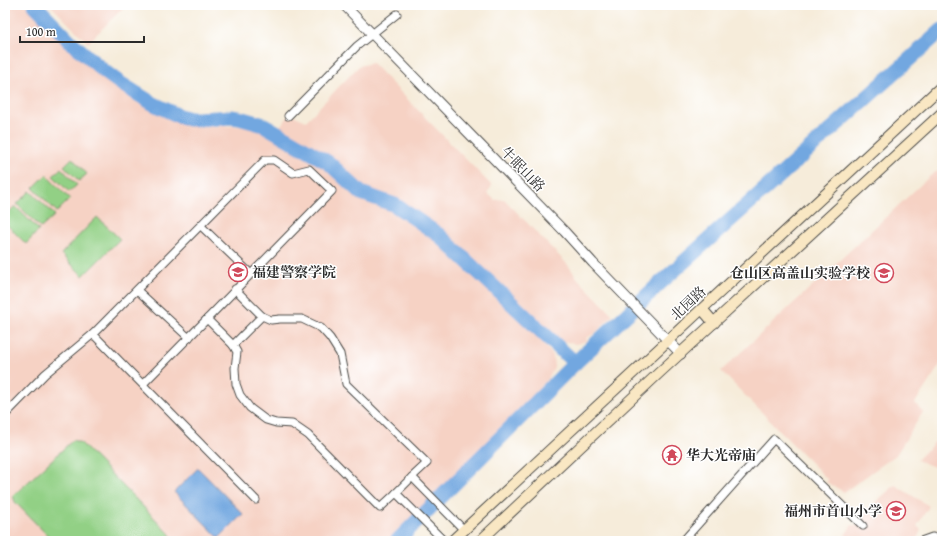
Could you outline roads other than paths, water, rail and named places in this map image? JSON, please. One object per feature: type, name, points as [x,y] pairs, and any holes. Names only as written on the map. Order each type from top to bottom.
[{"type":"main road","name":"北园路","points":[[452,541],[942,86]]},
{"type":"main road","points":[[480,541],[942,113]]},
{"type":"main road","points":[[702,309],[714,323]]},
{"type":"main road","points":[[636,370],[649,383]]},
{"type":"street","name":"牛眠山路","points":[[344,5],[564,230],[592,263],[681,354]]},
{"type":"street","points":[[288,116],[357,46],[397,14]]},
{"type":"street","points":[[6,413],[45,374],[93,334],[265,160],[274,160],[293,173],[309,169],[332,191],[250,273],[143,384]]},
{"type":"street","points":[[201,226],[250,273]]},
{"type":"street","points":[[207,319],[233,345],[237,352],[235,368],[238,390],[250,408],[266,420],[292,424],[308,434],[380,508],[427,463],[346,384],[340,354],[326,333],[316,325],[302,319],[271,320],[262,316],[235,289]]},
{"type":"street","points":[[138,290],[189,338]]},
{"type":"street","points":[[233,345],[262,316]]},
{"type":"street","points":[[93,334],[256,500]]},
{"type":"street","points":[[683,541],[774,439],[863,526]]},
{"type":"street","points":[[412,477],[464,530]]},
{"type":"street","points":[[396,493],[442,539]]},
{"type":"street","points":[[922,541],[932,537],[942,538]]},
{"type":"water","points":[[198,468],[243,514],[219,538],[174,492]]},
{"type":"waterway","points":[[35,5],[70,41],[105,72],[152,103],[179,116],[189,119],[231,117],[264,125],[329,163],[361,193],[395,205],[439,235],[575,363]]},
{"type":"waterway","points":[[397,541],[575,363],[657,286],[942,30]]},
{"type":"place","name":"福建警察学院","points":[[238,272]]},
{"type":"place","name":"仓山区高盖山实验学校","points":[[884,273]]},
{"type":"place","name":"华大光帝庙","points":[[672,455]]},
{"type":"place","name":"福州市首山小学","points":[[896,511]]}]
